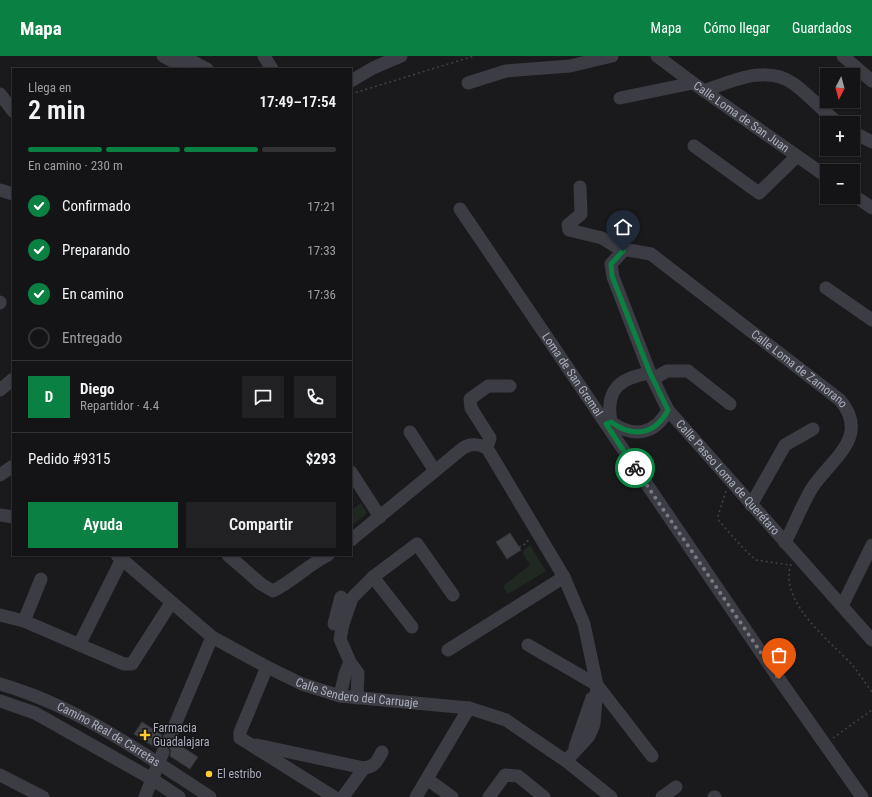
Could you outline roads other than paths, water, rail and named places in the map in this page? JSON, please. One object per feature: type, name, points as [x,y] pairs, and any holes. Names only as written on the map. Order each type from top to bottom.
[{"type":"street","points":[[163,56],[185,68]]},
{"type":"street","points":[[182,56],[205,68]]},
{"type":"street","points":[[264,56],[271,68]]},
{"type":"street","points":[[352,80],[373,68],[401,56]]},
{"type":"street","points":[[468,83],[506,71],[570,66],[612,56]]},
{"type":"street","name":"Calle Loma de San Juan","points":[[657,56],[698,87],[820,172]]},
{"type":"street","points":[[843,56],[872,81]]},
{"type":"street","points":[[620,98],[698,87],[757,74],[779,77],[797,86],[830,116]]},
{"type":"street","points":[[0,94],[12,110]]},
{"type":"street","points":[[860,136],[872,142]]},
{"type":"street","points":[[694,146],[759,193],[797,156]]},
{"type":"street","points":[[580,187],[581,214],[568,225],[569,230],[602,238],[623,251]]},
{"type":"street","points":[[0,190],[12,194]]},
{"type":"street","points":[[860,200],[872,208]]},
{"type":"street","name":"Loma de San Gremal","points":[[460,209],[608,423],[774,672],[862,797]]},
{"type":"street","name":"Calle Loma de Zamorano","points":[[623,251],[628,250],[651,254],[840,400],[848,409],[852,431],[848,443],[812,488],[785,543]]},
{"type":"street","name":"Calle Paseo Loma de Querétaro","points":[[623,251],[611,264],[612,276],[651,376],[668,410],[785,543],[793,560],[842,606],[872,640]]},
{"type":"street","points":[[826,288],[872,320]]},
{"type":"street","points":[[668,410],[663,419],[649,430],[643,432],[632,432],[608,423],[610,402],[618,386],[631,378],[651,376],[667,371],[688,371],[730,404]]},
{"type":"street","points":[[0,390],[12,380]]},
{"type":"street","points":[[487,448],[490,438],[471,408],[470,399],[488,386],[510,386]]},
{"type":"street","points":[[751,505],[786,445],[813,429]]},
{"type":"street","points":[[410,432],[435,472]]},
{"type":"street","points":[[352,539],[468,445],[478,444],[487,448],[564,577],[584,624],[597,685],[569,757]]},
{"type":"street","points":[[0,475],[12,467]]},
{"type":"street","points":[[352,474],[380,516]]},
{"type":"street","points":[[0,515],[12,517]]},
{"type":"street","points":[[340,639],[346,611],[352,598],[373,577],[417,544],[453,595]]},
{"type":"street","points":[[842,606],[872,545]]},
{"type":"street","points":[[80,644],[121,556]]},
{"type":"street","name":"Calle Sendero del Carruaje","points":[[121,556],[170,603],[212,637],[267,668],[302,684],[340,696],[469,708],[506,720],[569,757],[611,797]]},
{"type":"street","points":[[229,556],[261,584],[273,591],[286,585],[321,557]]},
{"type":"street","points":[[373,577],[412,627]]},
{"type":"street","points":[[448,650],[564,577]]},
{"type":"street","points":[[24,621],[41,579]]},
{"type":"street","points":[[341,597],[334,629],[350,662],[359,676],[357,698]]},
{"type":"street","points":[[0,615],[24,621],[124,664],[132,664],[170,603]]},
{"type":"street","points":[[169,739],[212,637]]},
{"type":"street","points":[[528,644],[597,685],[652,756]]},
{"type":"street","points":[[340,696],[350,662]]},
{"type":"street","points":[[267,668],[240,732],[240,738],[334,797]]},
{"type":"street","name":"Camino Real de Carretas","points":[[0,684],[80,716],[161,758],[210,797]]},
{"type":"street","name":"Camino Real de Carretas","points":[[0,701],[35,713],[179,797]]},
{"type":"street","points":[[416,797],[469,708]]},
{"type":"street","points":[[248,743],[364,768],[370,768],[376,764],[382,752]]},
{"type":"street","points":[[145,797],[161,758]]},
{"type":"street","points":[[343,797],[364,768]]},
{"type":"street","points":[[489,797],[505,775],[513,774],[518,776],[544,797]]},
{"type":"street","points":[[0,775],[43,797]]},
{"type":"street","points":[[427,779],[452,797]]},
{"type":"street","points":[[662,797],[676,787]]},
{"type":"place","name":"Farmacia Guadalajara","points":[[145,735]]},
{"type":"place","name":"El estribo","points":[[209,774]]}]
